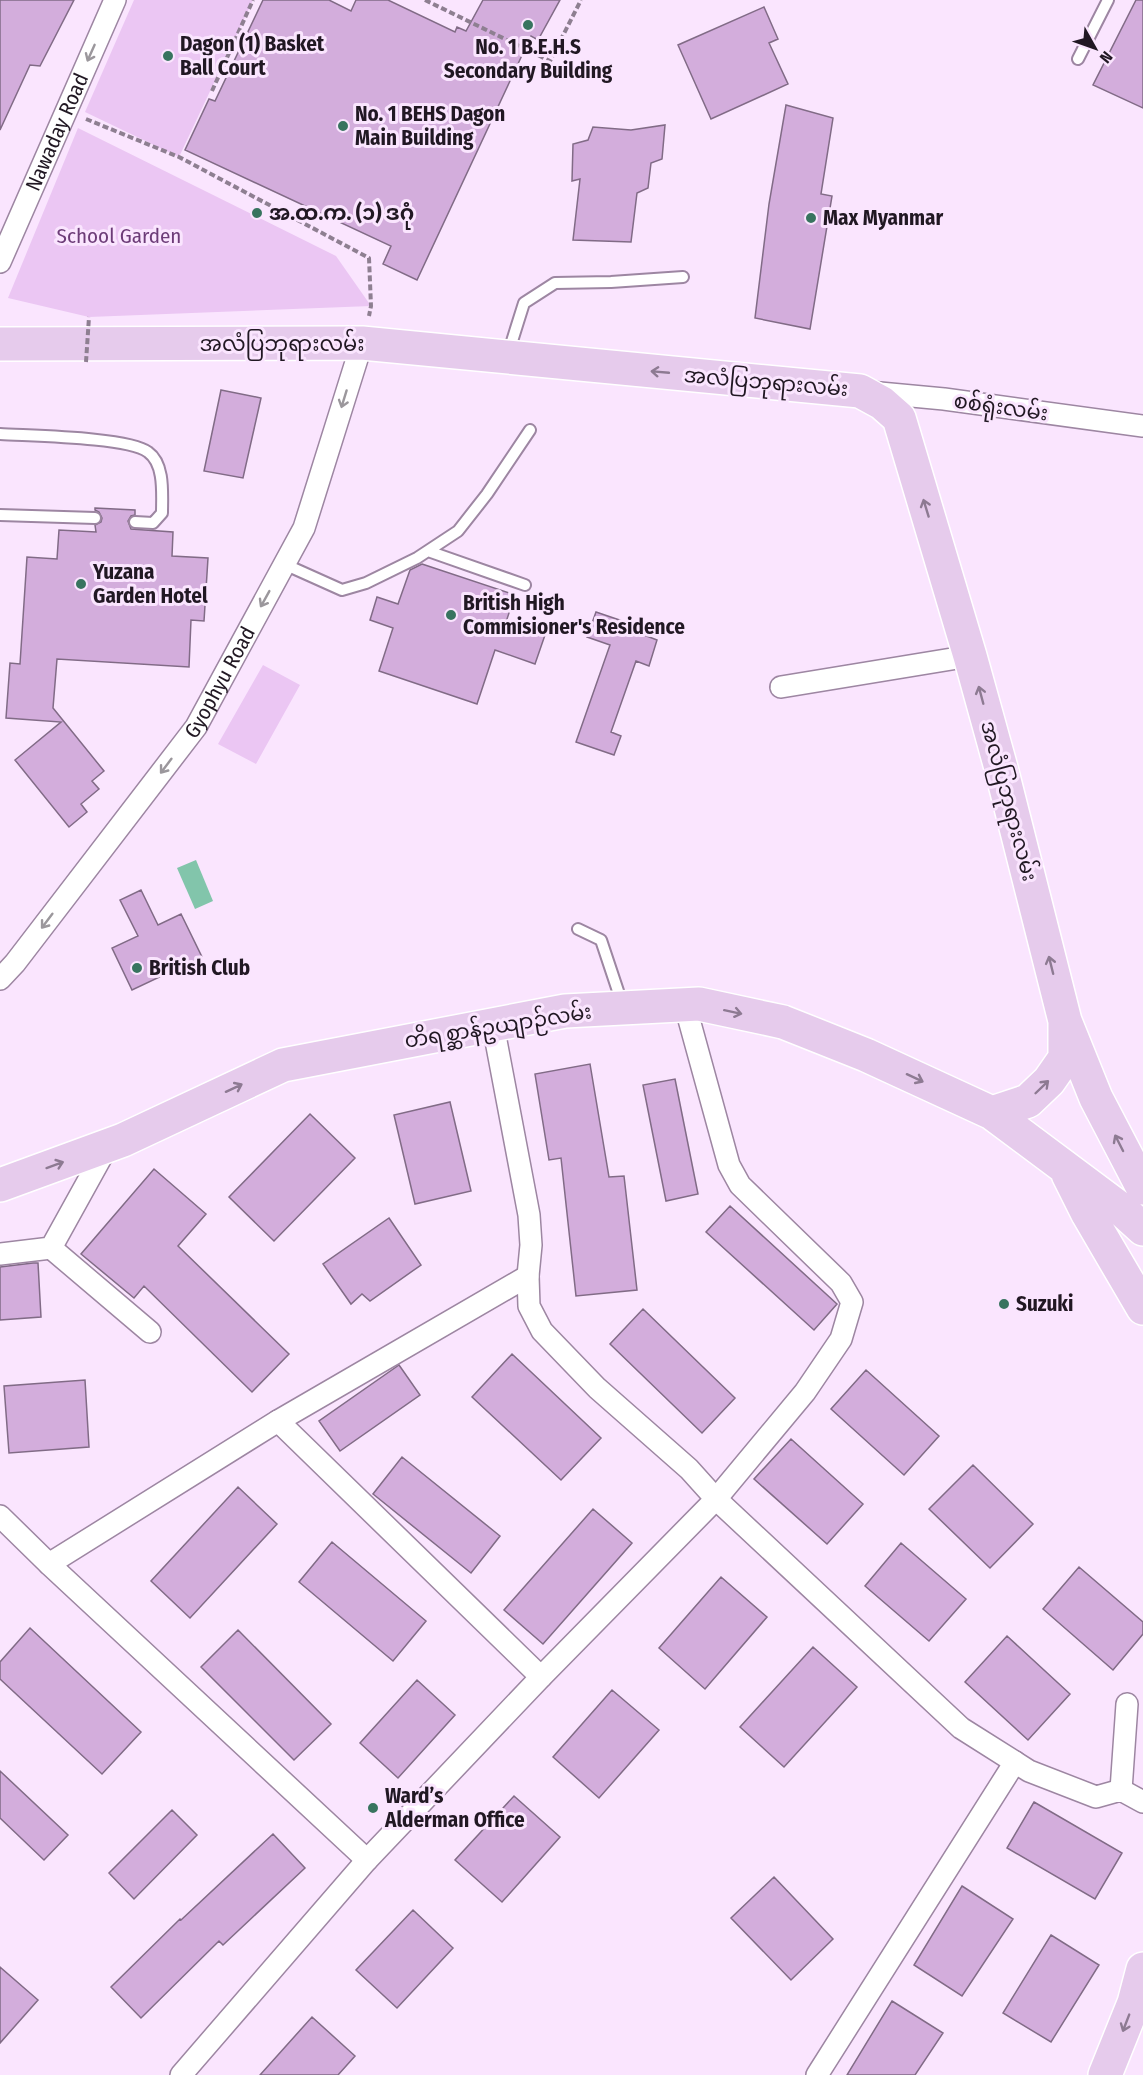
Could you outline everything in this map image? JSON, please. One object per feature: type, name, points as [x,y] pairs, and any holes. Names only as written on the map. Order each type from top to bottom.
[{"type":"main road","name":"အလံပြဘုရားလမ်း","points":[[0,344],[362,343],[860,391],[882,403],[899,418],[970,656],[1065,1021]]},
{"type":"main road","name":"တိရစ္ဆာန်ဥယျာဉ်လမ်း","points":[[0,1185],[123,1140],[283,1065],[565,1011],[699,1005],[783,1022],[866,1055],[992,1113],[1066,1169],[1138,1206]]},
{"type":"main road","points":[[992,1113],[1028,1101],[1049,1081],[1065,1058],[1065,1021]]},
{"type":"main road","points":[[1065,1021],[1138,1206],[1143,1284]]},
{"type":"main road","points":[[1066,1169],[1088,1214],[1143,1308]]},
{"type":"main road","points":[[1106,2075],[1134,2003],[1143,1969]]},
{"type":"street","name":"Nawaday Road","points":[[0,262],[115,0]]},
{"type":"street","name":"Gyophyu Road","points":[[0,979],[15,963],[196,727],[304,528],[362,343]]},
{"type":"street","name":"စစ်ရုံးလမ်း","points":[[860,391],[944,399],[1143,426]]},
{"type":"street","points":[[780,687],[970,656]]},
{"type":"street","points":[[180,2075],[367,1860],[716,1499],[805,1392],[841,1339],[852,1302],[841,1283],[740,1185],[729,1165],[685,1005]]},
{"type":"street","points":[[493,1024],[529,1215],[531,1245],[528,1276],[529,1306],[542,1332],[597,1388],[688,1469],[716,1499],[961,1728],[1029,1771],[1096,1797],[1121,1790],[1143,1802]]},
{"type":"street","points":[[51,1248],[108,1145]]},
{"type":"street","points":[[0,1254],[51,1248],[150,1332]]},
{"type":"street","points":[[49,1564],[278,1421],[528,1276]]},
{"type":"street","points":[[278,1421],[542,1677]]},
{"type":"street","points":[[0,1516],[367,1860]]},
{"type":"street","points":[[1121,1790],[1127,1704]]},
{"type":"street","points":[[817,2075],[1015,1762]]},
{"type":"lane","points":[[1078,59],[1108,0]]},
{"type":"lane","points":[[507,357],[524,303],[555,283],[683,277]]},
{"type":"lane","points":[[284,564],[342,590],[366,583],[429,551],[458,531],[487,494],[530,430]]},
{"type":"lane","points":[[0,434],[124,443],[149,452],[161,472],[162,513],[153,523],[135,522]]},
{"type":"lane","points":[[0,516],[95,518]]},
{"type":"lane","points":[[429,551],[525,585]]},
{"type":"lane","points":[[578,929],[601,940],[623,1008]]},
{"type":"path","points":[[212,91],[254,0]]},
{"type":"path","points":[[425,0],[550,61],[581,0]]},
{"type":"path","points":[[66,111],[179,157],[369,258],[371,306],[362,343]]},
{"type":"path","points":[[86,362],[89,317]]},
{"type":"green space","name":"Dagon (1) Basket Ball Court","points":[[134,0],[253,0],[179,157],[85,112]]},
{"type":"green space","name":"School Garden","points":[[78,128],[336,256],[371,306],[89,317],[8,298]]},
{"type":"green space","points":[[263,665],[300,685],[256,764],[218,744]]},
{"type":"shaded area","points":[[196,860],[213,901],[195,909],[177,868]]},
{"type":"building","points":[[0,0],[74,0],[40,66],[30,65],[0,130]]},
{"type":"building","name":"No. 1 BEHS Dagon Main Building","points":[[263,0],[329,0],[351,11],[356,0],[388,0],[455,32],[457,27],[466,31],[483,0],[560,0],[538,40],[531,36],[417,280],[383,264],[391,246],[185,150],[209,99],[215,101]]},
{"type":"building","points":[[1136,0],[1143,0],[1143,108],[1093,85]]},
{"type":"building","points":[[764,7],[778,39],[769,43],[788,84],[711,119],[678,45]]},
{"type":"building","points":[[786,105],[833,118],[821,194],[832,196],[810,329],[755,318],[769,204]]},
{"type":"building","points":[[665,125],[662,159],[651,163],[648,188],[637,193],[631,242],[573,240],[580,179],[572,181],[573,144],[588,140],[593,127],[631,130]]},
{"type":"building","points":[[221,390],[261,398],[243,478],[204,471]]},
{"type":"building","points":[[95,508],[135,510],[135,515],[131,516],[128,521],[131,529],[173,532],[172,556],[208,558],[204,621],[191,620],[189,667],[57,659],[53,708],[104,771],[92,781],[99,789],[81,804],[87,812],[69,827],[15,760],[61,722],[6,718],[10,663],[20,664],[27,557],[57,559],[59,530],[96,532],[95,525],[101,522],[102,518]]},
{"type":"building","points":[[422,564],[515,595],[506,622],[545,635],[535,664],[495,650],[477,704],[379,671],[393,628],[370,620],[377,597],[398,604],[410,570]]},
{"type":"building","points":[[596,612],[646,629],[644,635],[657,640],[649,666],[636,661],[611,732],[621,736],[614,755],[576,742],[610,645],[587,637]]},
{"type":"building","points":[[141,890],[158,925],[181,914],[202,957],[132,990],[112,948],[138,936],[120,900]]},
{"type":"building","points":[[590,1064],[609,1177],[624,1176],[637,1290],[576,1296],[561,1158],[549,1160],[535,1074]]},
{"type":"building","points":[[675,1079],[698,1194],[666,1201],[643,1085]]},
{"type":"building","points":[[450,1102],[471,1191],[415,1204],[394,1115]]},
{"type":"building","points":[[310,1114],[355,1158],[274,1241],[229,1197]]},
{"type":"building","points":[[154,1169],[206,1214],[178,1246],[289,1354],[252,1392],[144,1286],[134,1298],[81,1254]]},
{"type":"building","points":[[730,1206],[837,1304],[814,1330],[706,1232]]},
{"type":"building","points":[[389,1218],[421,1265],[370,1301],[362,1294],[351,1304],[323,1264]]},
{"type":"building","points":[[38,1263],[41,1317],[0,1320],[0,1267]]},
{"type":"building","points":[[643,1309],[735,1398],[702,1433],[610,1344]]},
{"type":"building","points":[[512,1354],[601,1438],[561,1480],[472,1397]]},
{"type":"building","points":[[399,1365],[420,1395],[340,1451],[319,1421]]},
{"type":"building","points":[[866,1370],[939,1436],[904,1475],[831,1409]]},
{"type":"building","points":[[85,1380],[89,1447],[9,1453],[4,1386]]},
{"type":"building","points":[[791,1439],[863,1504],[827,1544],[754,1479]]},
{"type":"building","points":[[402,1457],[500,1536],[471,1573],[373,1494]]},
{"type":"building","points":[[973,1465],[1033,1524],[990,1568],[929,1509]]},
{"type":"building","points":[[238,1487],[277,1524],[190,1618],[151,1581]]},
{"type":"building","points":[[593,1509],[632,1543],[543,1644],[504,1610]]},
{"type":"building","points":[[332,1542],[426,1621],[393,1661],[299,1582]]},
{"type":"building","points":[[901,1543],[966,1599],[929,1641],[865,1586]]},
{"type":"building","points":[[1079,1567],[1143,1622],[1143,1634],[1113,1670],[1043,1609]]},
{"type":"building","points":[[721,1577],[767,1617],[705,1689],[659,1648]]},
{"type":"building","points":[[30,1628],[141,1732],[102,1774],[0,1679],[0,1662]]},
{"type":"building","points":[[238,1630],[331,1724],[294,1760],[201,1667]]},
{"type":"building","points":[[1007,1636],[1070,1694],[1028,1740],[965,1682]]},
{"type":"building","points":[[813,1647],[857,1687],[784,1767],[740,1727]]},
{"type":"building","points":[[417,1680],[455,1715],[398,1778],[360,1743]]},
{"type":"building","points":[[612,1690],[659,1730],[599,1798],[553,1757]]},
{"type":"building","points":[[0,1771],[68,1835],[44,1860],[0,1818]]},
{"type":"building","points":[[514,1796],[560,1837],[502,1902],[455,1860]]},
{"type":"building","points":[[1034,1802],[1122,1853],[1095,1899],[1007,1848]]},
{"type":"building","points":[[172,1810],[197,1835],[134,1899],[109,1873]]},
{"type":"building","points":[[273,1834],[305,1868],[223,1945],[219,1941],[141,2018],[111,1987],[180,1919]]},
{"type":"building","points":[[774,1877],[833,1939],[791,1980],[731,1918]]},
{"type":"building","points":[[962,1886],[1013,1919],[962,1996],[914,1965]]},
{"type":"building","points":[[413,1910],[453,1948],[397,2008],[356,1970]]},
{"type":"building","points":[[1051,1935],[1099,1965],[1051,2042],[1003,2013]]},
{"type":"building","points":[[0,1967],[38,2000],[0,2043]]},
{"type":"building","points":[[892,2001],[943,2033],[915,2075],[847,2075]]},
{"type":"building","points":[[312,2017],[355,2056],[338,2075],[260,2075]]},
{"type":"place","name":"No. 1 B.E.H.S Secondary Building","points":[[528,25]]},
{"type":"place","name":"Dagon (1) Basket Ball Court","points":[[168,56]]},
{"type":"place","name":"No. 1 BEHS Dagon Main Building","points":[[343,126]]},
{"type":"place","name":"အ.ထ.က. (၁) ဒဂုံ","points":[[257,213]]},
{"type":"place","name":"Max Myanmar","points":[[811,218]]},
{"type":"place","name":"Yuzana Garden Hotel","points":[[81,584]]},
{"type":"place","name":"British High Commisioner's Residence","points":[[451,615]]},
{"type":"place","name":"British Club","points":[[137,968]]},
{"type":"place","name":"Suzuki","points":[[1004,1304]]},
{"type":"place","name":"Ward’s Alderman Office","points":[[373,1808]]}]
